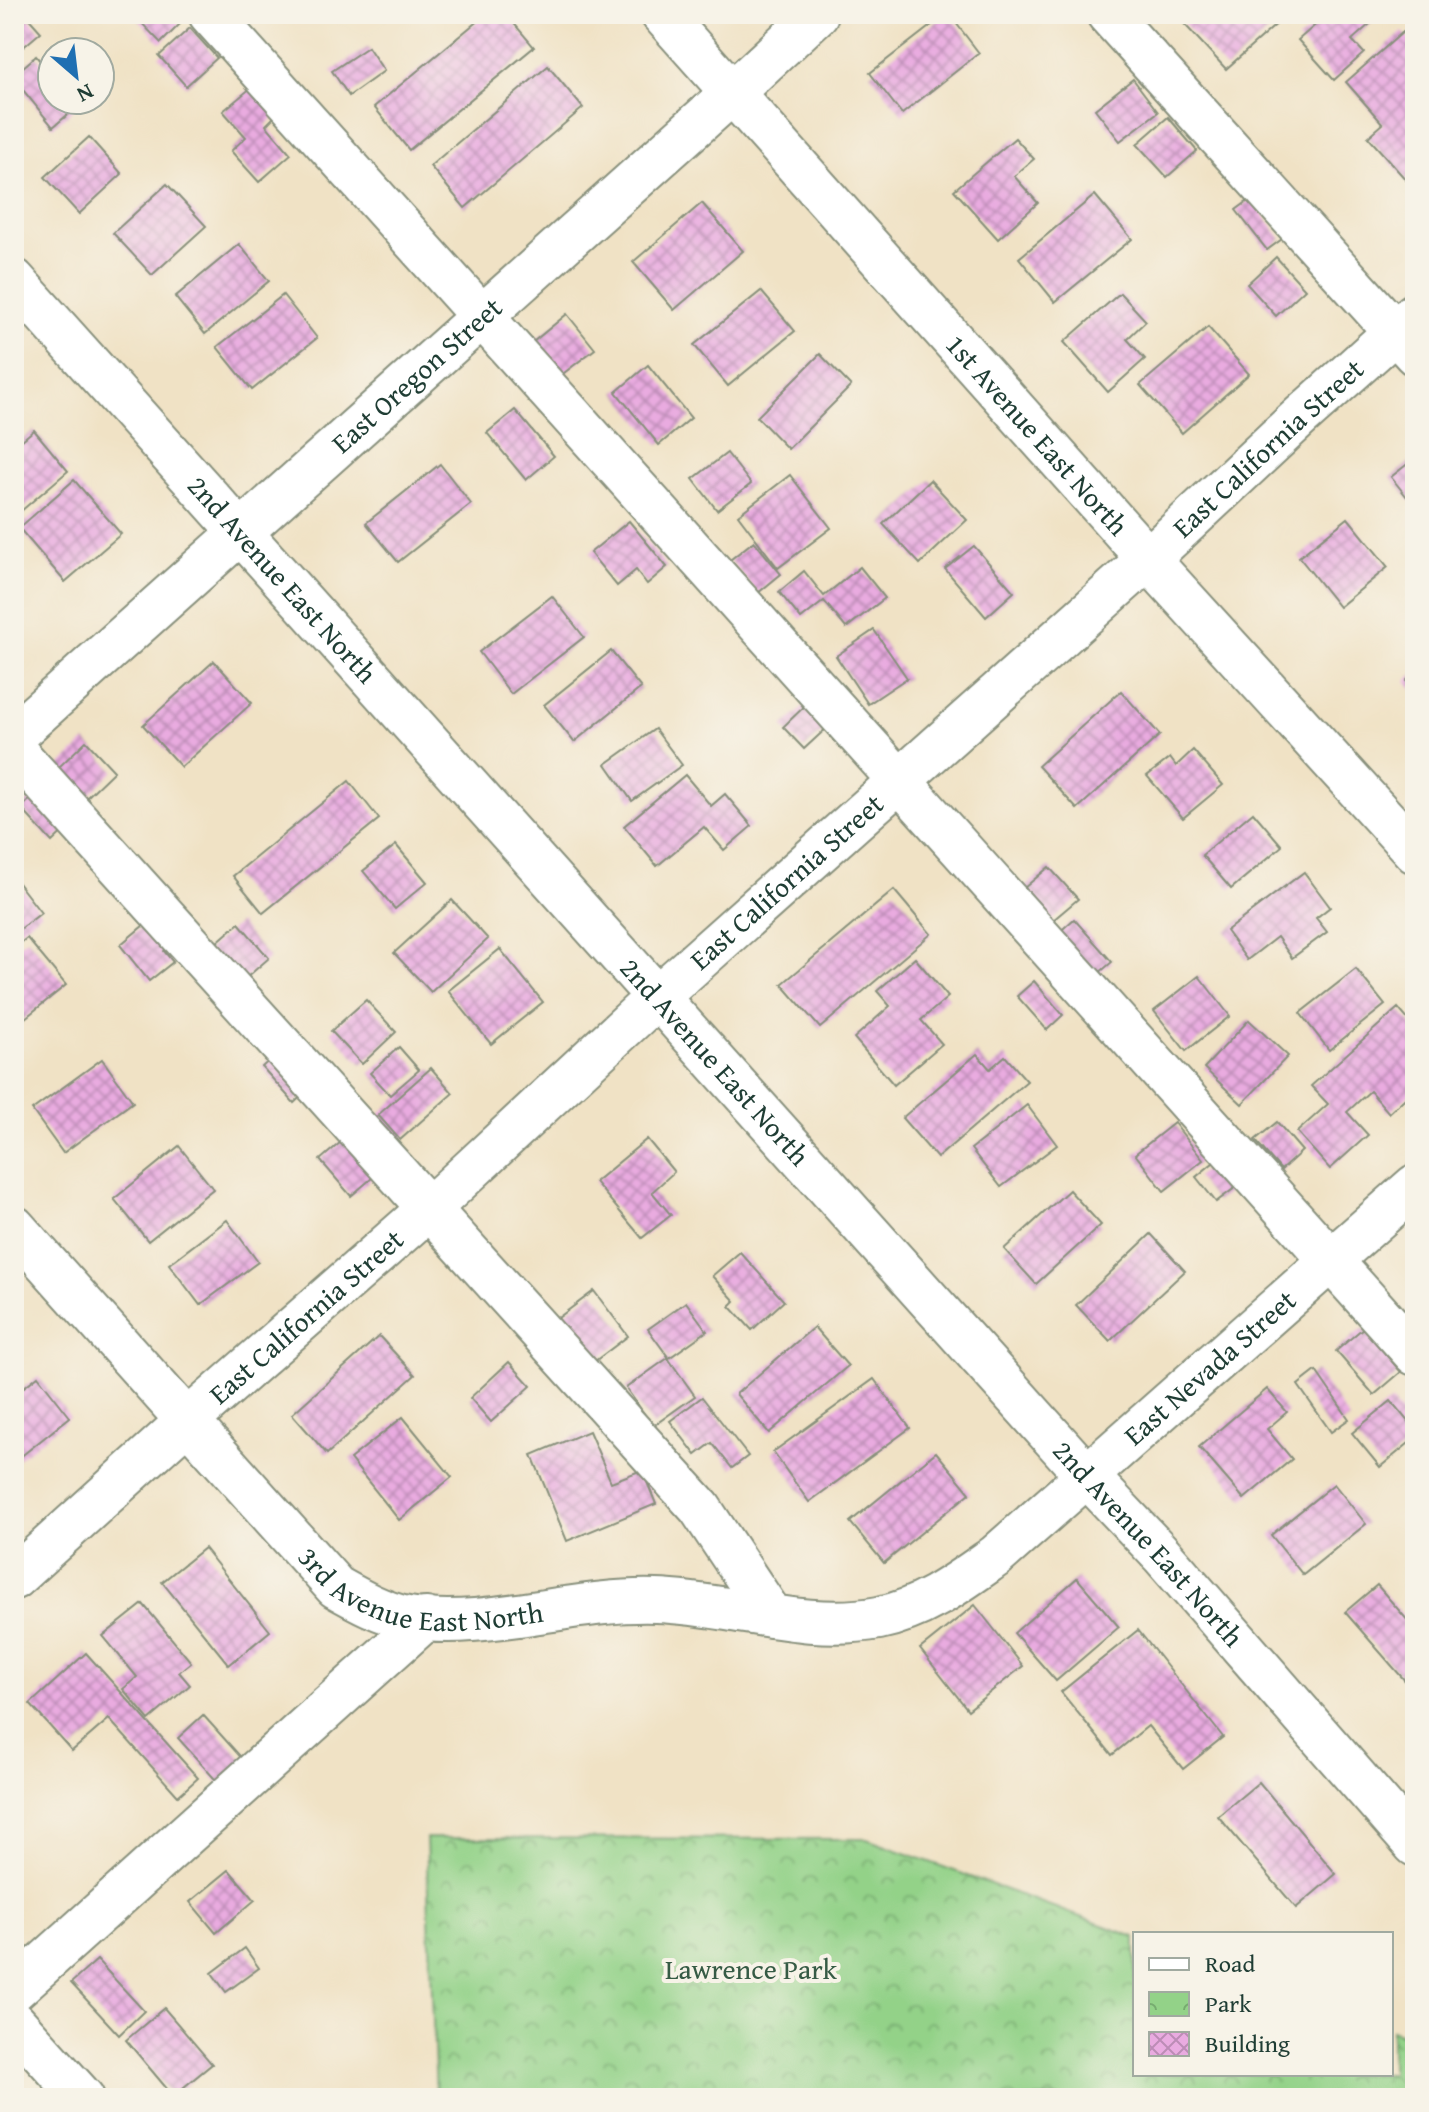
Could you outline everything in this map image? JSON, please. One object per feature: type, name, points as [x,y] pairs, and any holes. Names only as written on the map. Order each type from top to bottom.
[{"type":"street","points":[[210,14],[1415,1354]]},
{"type":"street","name":"1st Avenue East North","points":[[662,14],[1148,559],[1415,852]]},
{"type":"street","name":"East Oregon Street","points":[[14,735],[817,14]]},
{"type":"street","points":[[1108,14],[1408,333]]},
{"type":"street","name":"2nd Avenue East North","points":[[14,280],[1087,1476],[1162,1555],[1415,1845]]},
{"type":"street","name":"East California Street","points":[[14,1578],[428,1209],[657,997],[1148,559],[1299,418],[1408,333]]},
{"type":"street","points":[[14,750],[700,1508],[772,1616]]},
{"type":"street","name":"East Nevada Street","points":[[967,1577],[996,1556],[1415,1186]]},
{"type":"street","name":"3rd Avenue East North","points":[[14,1227],[336,1587],[370,1606],[407,1617],[447,1621],[574,1604],[656,1601],[828,1621],[877,1618],[912,1609],[967,1577]]},
{"type":"street","points":[[14,1990],[426,1619]]},
{"type":"street","points":[[14,2022],[83,2098]]},
{"type":"green space","name":"Lawrence Park","points":[[426,1838],[867,1839],[1133,1936],[1133,2076],[1393,2076],[1393,2031],[1415,2039],[1415,2098],[436,2098]]},
{"type":"building","points":[[14,14],[25,14],[41,32],[14,55]]},
{"type":"building","points":[[133,14],[170,14],[180,24],[161,43]]},
{"type":"building","points":[[486,14],[506,14],[534,47],[409,150],[374,107]]},
{"type":"building","points":[[946,14],[979,53],[902,114],[870,73]]},
{"type":"building","points":[[1175,14],[1288,14],[1226,69]]},
{"type":"building","points":[[1328,14],[1381,14],[1352,40],[1364,53],[1334,80],[1298,40]]},
{"type":"building","points":[[190,28],[217,58],[186,86],[159,56]]},
{"type":"building","points":[[1403,32],[1415,45],[1415,190],[1368,137],[1383,124],[1346,82]]},
{"type":"building","points":[[368,47],[384,71],[349,96],[332,71]]},
{"type":"building","points":[[36,56],[36,106],[14,79],[14,75]]},
{"type":"building","points":[[548,66],[583,108],[465,208],[430,166]]},
{"type":"building","points":[[1133,79],[1158,112],[1120,141],[1095,109]]},
{"type":"building","points":[[258,82],[283,108],[266,125],[291,154],[259,182],[231,151],[246,137],[223,111]]},
{"type":"building","points":[[44,116],[66,116],[53,127]]},
{"type":"building","points":[[1168,117],[1197,151],[1167,177],[1137,144]]},
{"type":"building","points":[[89,137],[122,174],[79,214],[45,177]]},
{"type":"building","points":[[1015,138],[1034,159],[1014,176],[1038,203],[998,239],[954,190]]},
{"type":"building","points":[[167,184],[206,226],[152,275],[113,233]]},
{"type":"building","points":[[1095,195],[1132,239],[1055,302],[1019,258]]},
{"type":"building","points":[[1251,199],[1282,239],[1267,250],[1236,210]]},
{"type":"building","points":[[702,203],[743,251],[674,310],[633,262]]},
{"type":"building","points":[[239,244],[269,281],[205,334],[175,297]]},
{"type":"building","points":[[1276,257],[1305,289],[1276,316],[1247,284]]},
{"type":"building","points":[[761,291],[795,331],[728,386],[694,345]]},
{"type":"building","points":[[1120,293],[1146,321],[1127,339],[1145,359],[1108,392],[1064,342]]},
{"type":"building","points":[[283,295],[317,338],[252,390],[217,347]]},
{"type":"building","points":[[567,314],[595,349],[560,376],[533,342]]},
{"type":"building","points":[[1208,327],[1249,374],[1182,433],[1140,385]]},
{"type":"building","points":[[820,354],[851,386],[788,449],[757,417]]},
{"type":"building","points":[[648,365],[691,418],[659,445],[616,392]]},
{"type":"building","points":[[515,410],[554,456],[526,480],[487,433]]},
{"type":"building","points":[[34,430],[68,471],[14,517],[14,447]]},
{"type":"building","points":[[727,453],[751,484],[717,510],[693,479]]},
{"type":"building","points":[[1415,458],[1415,507],[1391,477]]},
{"type":"building","points":[[440,464],[471,504],[398,562],[366,523]]},
{"type":"building","points":[[790,475],[831,528],[778,568],[738,515]]},
{"type":"building","points":[[74,480],[121,534],[65,582],[19,528]]},
{"type":"building","points":[[930,480],[967,520],[920,564],[883,524]]},
{"type":"building","points":[[1348,518],[1388,567],[1339,607],[1299,557]]},
{"type":"building","points":[[629,521],[667,567],[647,584],[636,570],[617,586],[590,553]]},
{"type":"building","points":[[754,541],[781,574],[758,593],[730,560]]},
{"type":"building","points":[[974,546],[1014,592],[986,617],[945,569]]},
{"type":"building","points":[[860,567],[885,598],[846,628],[824,601],[801,619],[779,592],[804,571],[824,596]]},
{"type":"building","points":[[552,596],[584,637],[511,694],[479,652]]},
{"type":"building","points":[[874,630],[907,678],[868,704],[836,656]]},
{"type":"building","points":[[611,651],[641,688],[574,742],[544,705]]},
{"type":"building","points":[[214,661],[252,703],[181,767],[143,725]]},
{"type":"building","points":[[1415,673],[1415,691],[1406,681]]},
{"type":"building","points":[[1121,691],[1160,735],[1077,809],[1038,766]]},
{"type":"building","points":[[810,701],[831,724],[804,749],[783,727]]},
{"type":"building","points":[[655,729],[682,765],[632,801],[606,764]]},
{"type":"building","points":[[86,741],[114,771],[86,798],[58,768]]},
{"type":"building","points":[[1193,750],[1223,785],[1183,818],[1147,776],[1170,758],[1176,766]]},
{"type":"building","points":[[685,775],[711,806],[725,794],[752,826],[724,850],[704,827],[657,866],[624,826]]},
{"type":"building","points":[[349,781],[379,819],[263,913],[233,876]]},
{"type":"building","points":[[41,789],[72,823],[52,842],[21,808]]},
{"type":"building","points":[[1253,812],[1282,846],[1231,889],[1202,855]]},
{"type":"building","points":[[396,845],[427,882],[395,909],[363,871]]},
{"type":"building","points":[[1049,867],[1078,899],[1046,926],[1018,893]]},
{"type":"building","points":[[1304,872],[1330,907],[1316,918],[1327,932],[1292,958],[1277,937],[1247,960],[1226,931]]},
{"type":"building","points":[[18,883],[41,913],[14,934],[14,886]]},
{"type":"building","points":[[894,890],[931,934],[820,1028],[782,984]]},
{"type":"building","points":[[452,900],[488,939],[431,992],[394,953]]},
{"type":"building","points":[[155,916],[175,941],[164,951],[173,962],[149,981],[120,945]]},
{"type":"building","points":[[1074,919],[1112,962],[1092,979],[1055,936]]},
{"type":"building","points":[[239,923],[269,958],[238,985],[208,950]]},
{"type":"building","points":[[27,938],[66,985],[14,1027],[14,948]]},
{"type":"building","points":[[500,949],[543,1002],[491,1044],[448,991]]},
{"type":"building","points":[[915,958],[948,997],[921,1020],[942,1044],[894,1085],[854,1038],[890,1006],[877,991]]},
{"type":"building","points":[[1356,969],[1385,1005],[1329,1050],[1300,1013]]},
{"type":"building","points":[[1199,976],[1230,1016],[1186,1051],[1154,1011]]},
{"type":"building","points":[[1034,981],[1063,1015],[1047,1030],[1017,996]]},
{"type":"building","points":[[366,1000],[396,1032],[362,1064],[331,1031]]},
{"type":"building","points":[[1398,1008],[1415,1028],[1415,1089],[1389,1113],[1370,1091],[1347,1112],[1368,1135],[1330,1169],[1297,1132],[1328,1104],[1311,1086]]},
{"type":"building","points":[[1249,1020],[1288,1056],[1242,1104],[1204,1068]]},
{"type":"building","points":[[399,1047],[419,1070],[390,1095],[370,1073]]},
{"type":"building","points":[[277,1053],[309,1089],[294,1103],[262,1067]]},
{"type":"building","points":[[977,1054],[990,1069],[1005,1056],[1027,1081],[937,1158],[902,1118]]},
{"type":"building","points":[[102,1059],[133,1102],[63,1153],[32,1110]]},
{"type":"building","points":[[431,1068],[453,1093],[400,1140],[378,1115]]},
{"type":"building","points":[[1027,1105],[1057,1145],[1001,1187],[971,1149]]},
{"type":"building","points":[[1277,1122],[1302,1151],[1281,1170],[1255,1140]]},
{"type":"building","points":[[1174,1123],[1203,1160],[1164,1191],[1135,1154]]},
{"type":"building","points":[[348,1136],[379,1172],[351,1196],[320,1160]]},
{"type":"building","points":[[647,1139],[674,1172],[652,1192],[671,1215],[642,1238],[595,1182]]},
{"type":"building","points":[[179,1146],[213,1189],[148,1241],[114,1199]]},
{"type":"building","points":[[1219,1158],[1240,1184],[1216,1202],[1196,1177]]},
{"type":"building","points":[[1069,1190],[1101,1225],[1036,1284],[1004,1249]]},
{"type":"building","points":[[227,1220],[258,1262],[200,1305],[169,1264]]},
{"type":"building","points":[[1151,1234],[1185,1271],[1110,1341],[1076,1305]]},
{"type":"building","points":[[740,1252],[784,1301],[752,1330],[730,1306],[735,1301],[712,1276]]},
{"type":"building","points":[[594,1291],[628,1336],[591,1364],[558,1318]]},
{"type":"building","points":[[686,1302],[707,1331],[669,1358],[648,1329]]},
{"type":"building","points":[[814,1327],[848,1366],[769,1433],[736,1394]]},
{"type":"building","points":[[1363,1328],[1401,1372],[1374,1395],[1336,1351]]},
{"type":"building","points":[[379,1336],[415,1375],[327,1454],[292,1414]]},
{"type":"building","points":[[668,1358],[695,1396],[653,1426],[626,1388]]},
{"type":"building","points":[[509,1362],[531,1386],[491,1422],[470,1398]]},
{"type":"building","points":[[1316,1371],[1349,1419],[1331,1432],[1298,1385]]},
{"type":"building","points":[[38,1376],[70,1417],[14,1462],[14,1395]]},
{"type":"building","points":[[874,1379],[910,1428],[809,1502],[773,1452]]},
{"type":"building","points":[[1267,1389],[1287,1412],[1267,1429],[1292,1459],[1244,1499],[1199,1447]]},
{"type":"building","points":[[702,1397],[748,1456],[732,1468],[712,1443],[696,1455],[670,1421]]},
{"type":"building","points":[[1391,1401],[1415,1430],[1415,1438],[1380,1467],[1352,1433]]},
{"type":"building","points":[[403,1417],[452,1477],[399,1520],[350,1459]]},
{"type":"building","points":[[589,1431],[611,1482],[642,1470],[656,1504],[567,1541],[532,1455]]},
{"type":"building","points":[[936,1452],[970,1493],[884,1563],[850,1522]]},
{"type":"building","points":[[1334,1484],[1366,1524],[1303,1575],[1271,1535]]},
{"type":"building","points":[[204,1548],[270,1631],[229,1665],[162,1582]]},
{"type":"building","points":[[1077,1578],[1119,1627],[1056,1681],[1014,1633]]},
{"type":"building","points":[[1377,1585],[1409,1622],[1415,1616],[1415,1676],[1407,1683],[1345,1612]]},
{"type":"building","points":[[143,1604],[191,1662],[179,1672],[190,1685],[149,1720],[123,1689],[137,1677],[103,1636]]},
{"type":"building","points":[[975,1605],[1023,1666],[968,1710],[920,1649]]},
{"type":"building","points":[[1138,1630],[1223,1737],[1183,1769],[1148,1726],[1112,1755],[1061,1692]]},
{"type":"building","points":[[86,1653],[198,1778],[178,1796],[109,1719],[72,1751],[30,1704]]},
{"type":"building","points":[[203,1715],[247,1764],[222,1787],[178,1738]]},
{"type":"building","points":[[1259,1782],[1336,1874],[1296,1908],[1218,1816]]},
{"type":"building","points":[[229,1870],[255,1900],[216,1933],[190,1902]]},
{"type":"building","points":[[245,1948],[259,1968],[226,1992],[212,1973]]},
{"type":"building","points":[[97,1960],[144,2011],[119,2035],[71,1983]]},
{"type":"building","points":[[164,2008],[212,2064],[173,2096],[126,2040]]}]
